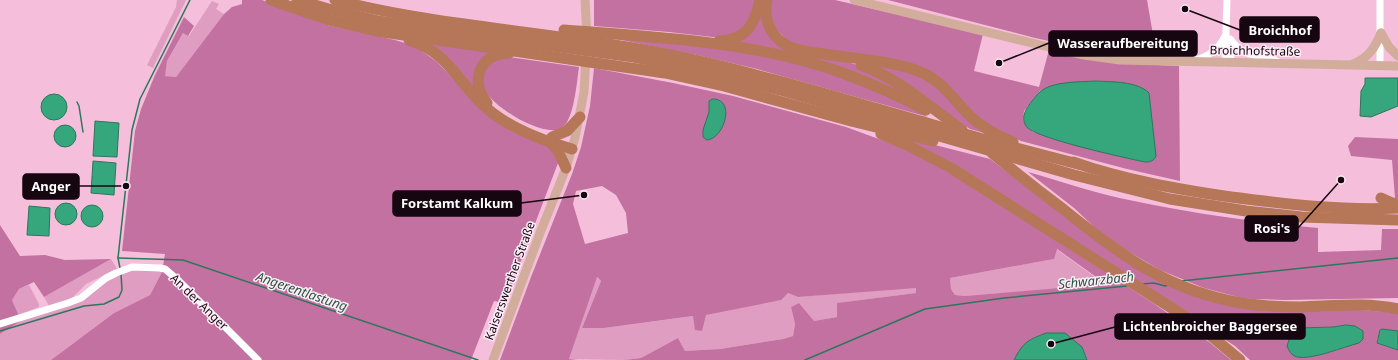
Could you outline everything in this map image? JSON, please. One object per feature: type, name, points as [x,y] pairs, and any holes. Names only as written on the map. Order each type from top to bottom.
[{"type":"highway","points":[[272,0],[329,20],[415,42],[432,50],[443,59],[482,104],[493,114],[510,124],[572,147]]},
{"type":"highway","points":[[297,0],[378,21],[634,56],[704,71],[1074,175],[1128,189],[1208,206],[1301,217],[1398,220]]},
{"type":"highway","points":[[335,0],[366,8],[406,15],[604,43],[707,62],[1006,146],[1078,164]]},
{"type":"highway","points":[[693,41],[728,40],[740,36],[747,31],[753,23],[760,0]]},
{"type":"highway","points":[[767,0],[767,19],[770,28],[778,39],[787,45],[798,49],[836,56],[903,66],[926,75],[937,82],[971,117],[990,131],[1025,146],[1078,164],[1107,173],[1175,188],[1282,204],[1377,210],[1398,208]]},
{"type":"highway","points":[[489,27],[506,25],[622,34],[693,41],[768,53],[836,71],[901,97],[955,126]]},
{"type":"highway","points":[[376,31],[650,70],[724,86],[851,121],[986,153],[1008,156]]},
{"type":"highway","points":[[583,50],[650,70]]},
{"type":"highway","points":[[533,54],[507,53],[491,58],[484,63],[478,77],[478,87],[483,98],[498,112],[551,140],[566,168]]},
{"type":"highway","points":[[836,56],[873,69],[902,85],[1034,186],[1104,242],[1128,259],[1176,284],[1241,303],[1301,307],[1373,305],[1398,309]]},
{"type":"highway","points":[[551,140],[566,131],[580,117]]},
{"type":"highway","points":[[851,121],[909,146],[951,168],[1181,314],[1210,335],[1240,360]]},
{"type":"highway","points":[[1381,198],[1398,204]]},
{"type":"highway","points":[[1356,305],[1368,301],[1398,301]]},
{"type":"highway","points":[[1210,335],[1230,346],[1247,360]]},
{"type":"main road","name":"Broichhofstraße","points":[[854,0],[1084,55],[1120,60],[1398,66]]},
{"type":"main road","name":"Kaiserswerther Straße","points":[[494,359],[540,233],[566,168],[580,117],[584,92],[587,46],[585,1]]},
{"type":"main road","points":[[1381,33],[1388,47],[1398,56]]},
{"type":"main road","points":[[1352,64],[1367,56],[1374,48],[1381,33]]},
{"type":"street","points":[[1228,0],[1228,63]]},
{"type":"street","points":[[1380,0],[1380,65]]},
{"type":"street","points":[[1191,62],[1212,54],[1228,36]]},
{"type":"street","points":[[1228,36],[1241,50],[1263,58],[1272,58],[1281,63]]},
{"type":"street","name":"An der Anger","points":[[0,324],[81,298],[106,278],[120,271],[132,268],[160,268],[165,269],[258,360]]},
{"type":"shaded area","points":[[177,0],[186,0],[153,68],[147,65],[176,7]]},
{"type":"shaded area","points":[[242,0],[262,0],[327,25],[415,46],[437,62],[462,88],[547,145],[554,153],[558,163],[505,303],[494,301],[471,360],[51,360],[114,313],[150,295],[162,272],[165,254],[122,251],[135,131],[141,109],[155,75],[184,17],[194,26],[188,36],[183,33],[167,61],[165,76],[176,77],[224,14],[232,7],[242,4]]},
{"type":"shaded area","points":[[594,0],[757,0],[757,4],[742,30],[721,38],[594,26]]},
{"type":"shaded area","points":[[770,0],[835,0],[983,34],[974,71],[1039,87],[1049,50],[1114,63],[1179,66],[1180,181],[1127,169],[1021,141],[981,121],[929,73],[790,43],[771,24]],"holes":[[[1096,81],[1136,86],[1145,162],[1033,132],[1026,126],[1023,119],[1024,111],[1040,91],[1054,85]]]},
{"type":"shaded area","points":[[888,0],[1147,0],[1156,52],[1116,54],[1095,51],[1035,38]]},
{"type":"shaded area","points":[[212,1],[219,4],[216,9],[224,14],[176,77],[164,76],[167,61],[183,33],[189,36]]},
{"type":"shaded area","points":[[760,11],[774,40],[864,67],[912,96],[729,42]]},
{"type":"shaded area","points":[[606,37],[674,43],[742,52],[809,67],[874,89],[928,117],[757,69],[697,55]]},
{"type":"shaded area","points":[[430,43],[500,51],[487,58],[478,93]]},
{"type":"shaded area","points":[[509,57],[579,67],[572,109],[566,124],[562,128],[554,130],[533,126],[499,106],[491,99],[484,88],[483,79],[485,71],[497,60]]},
{"type":"shaded area","points":[[865,62],[925,76],[995,136],[970,129]]},
{"type":"shaded area","points":[[594,68],[733,96],[846,127],[887,142],[920,156],[973,187],[1153,303],[1209,342],[1231,360],[1087,360],[1082,347],[1019,351],[1014,360],[624,360],[641,358],[678,338],[685,351],[720,349],[783,339],[793,336],[795,324],[791,307],[799,303],[814,321],[837,317],[837,303],[916,293],[916,288],[798,297],[788,293],[781,300],[706,315],[702,331],[695,330],[693,316],[604,328],[582,328],[601,281],[597,277],[569,359],[578,360],[500,360],[572,174],[581,147],[590,106]],"holes":[[[602,186],[616,195],[626,213],[628,233],[585,244],[573,204],[576,191]],[[1057,249],[1106,284],[965,296],[955,295],[951,289],[950,278],[1054,259]]]},
{"type":"shaded area","points":[[1365,78],[1398,78],[1398,106],[1371,117],[1360,116],[1361,91],[1365,84]]},
{"type":"shaded area","points":[[1096,81],[1131,84],[1144,89],[1149,93],[1156,156],[1153,160],[1145,162],[1062,142],[1032,131],[1026,126],[1024,116],[1026,109],[1045,88],[1066,83]]},
{"type":"shaded area","points":[[54,94],[63,98],[67,107],[63,116],[54,120],[45,116],[41,107],[45,98]]},
{"type":"shaded area","points":[[712,99],[719,100],[724,105],[726,111],[723,126],[719,133],[713,138],[707,140],[703,137],[703,130],[709,112],[709,101]]},
{"type":"shaded area","points":[[95,121],[119,123],[117,157],[93,156]]},
{"type":"shaded area","points":[[65,125],[73,128],[76,136],[73,144],[65,147],[57,144],[54,136],[57,128]]},
{"type":"shaded area","points":[[892,134],[990,159],[1102,245],[1200,297],[1398,313],[1398,331],[1377,339],[1377,343],[1398,350],[1398,360],[1250,360],[1235,346]],"holes":[[[1346,325],[1348,346],[1312,356],[1291,353],[1297,328],[1333,327]]]},
{"type":"shaded area","points":[[1355,137],[1398,139],[1398,199],[1395,198],[1392,160],[1351,156],[1348,146]]},
{"type":"shaded area","points":[[93,161],[116,163],[114,195],[91,193]]},
{"type":"shaded area","points":[[1028,172],[1107,195],[1157,206],[1226,217],[1318,228],[1318,252],[1381,250],[1382,229],[1398,229],[1398,298],[1284,300],[1254,299],[1242,298],[1204,288],[1160,270],[1107,239],[1074,208]]},
{"type":"shaded area","points":[[66,203],[70,204],[76,210],[76,218],[70,224],[66,225],[62,224],[56,218],[55,214],[56,210],[62,204]]},
{"type":"shaded area","points":[[92,205],[96,206],[102,212],[102,220],[96,226],[92,227],[88,226],[82,220],[81,216],[82,212],[88,206]]},
{"type":"shaded area","points":[[29,206],[50,208],[49,236],[27,235]]},
{"type":"shaded area","points":[[0,225],[20,256],[45,255],[65,260],[111,259],[44,297],[34,282],[19,289],[12,300],[21,321],[0,334]]},
{"type":"shaded area","points":[[1056,249],[1106,285],[965,296],[955,295],[951,289],[950,278],[1054,259]]},
{"type":"shaded area","points":[[111,259],[117,269],[86,284],[72,298],[49,306],[44,297]]},
{"type":"shaded area","points":[[126,270],[150,270],[162,272],[150,295],[114,313],[51,360],[0,360],[0,334],[21,321],[83,301],[109,279]]},
{"type":"shaded area","points":[[596,277],[601,281],[582,328],[604,328],[706,315],[788,293],[798,297],[916,287],[916,293],[838,303],[837,317],[814,321],[799,303],[791,307],[795,324],[793,336],[783,339],[720,349],[685,351],[678,338],[641,358],[624,360],[569,359]]},
{"type":"shaded area","points":[[29,285],[39,304],[39,307],[18,315],[12,300],[19,289]]},
{"type":"shaded area","points":[[1346,325],[1355,326],[1363,331],[1363,339],[1359,343],[1311,357],[1297,357],[1289,351],[1287,346],[1291,334],[1297,328],[1333,327]]},
{"type":"shaded area","points":[[1380,330],[1398,331],[1398,350],[1377,343]]},
{"type":"shaded area","points":[[1046,333],[1065,333],[1082,347],[1087,360],[1014,360],[1023,345]]},
{"type":"waterway","points":[[120,268],[118,258],[132,130],[140,99],[190,0]]},
{"type":"waterway","points":[[77,102],[83,132]]},
{"type":"waterway","name":"Angerentlastung","points":[[118,258],[183,260],[478,360]]},
{"type":"waterway","name":"Schwarzbach","points":[[1181,281],[1398,258]]},
{"type":"waterway","points":[[0,331],[84,306],[104,304],[119,297],[122,290],[121,274]]},
{"type":"waterway","name":"Schwarzbach","points":[[1142,284],[1154,283],[1165,286],[1168,285]]},
{"type":"waterway","name":"Schwarzbach","points":[[805,360],[925,309],[1004,298],[1127,286]]},
{"type":"place","name":"Broichhof","points":[[1185,9]]},
{"type":"place","name":"Wasseraufbereitung","points":[[999,63]]},
{"type":"place","name":"Rosi's","points":[[1341,180]]},
{"type":"place","name":"Anger","points":[[126,186]]},
{"type":"place","name":"Forstamt Kalkum","points":[[584,195]]},
{"type":"place","name":"Lichtenbroicher Baggersee","points":[[1051,344]]}]
